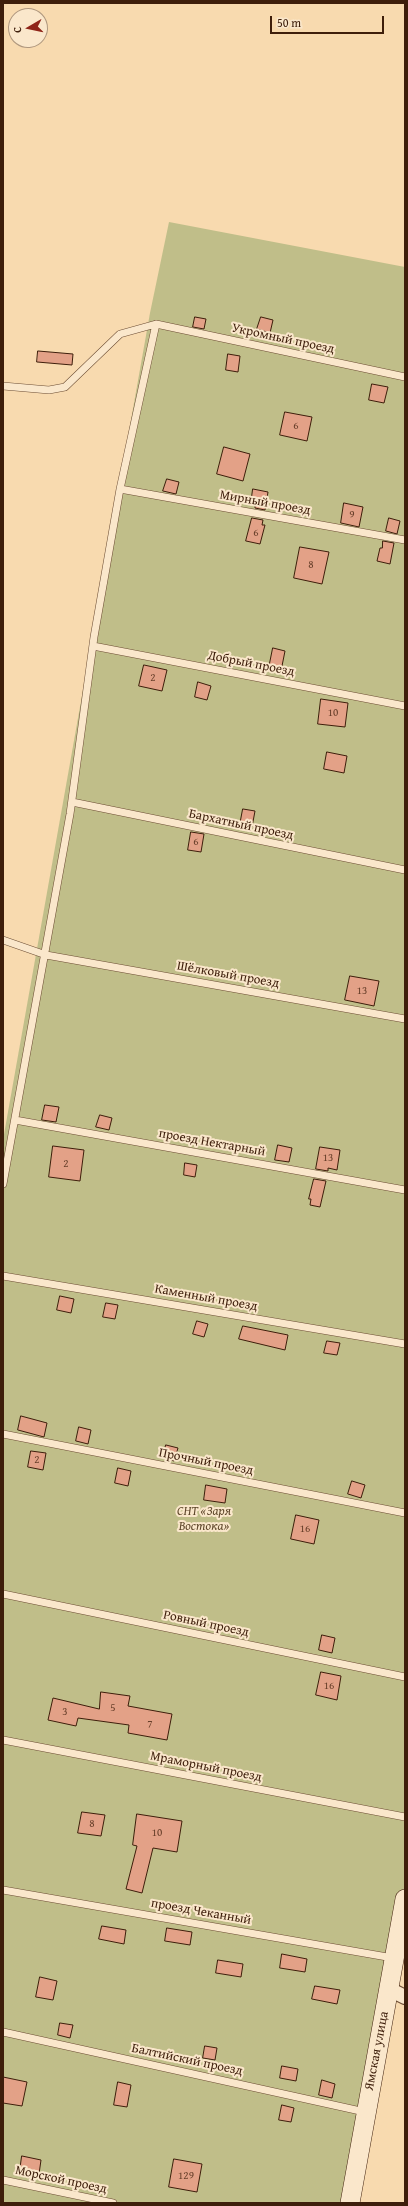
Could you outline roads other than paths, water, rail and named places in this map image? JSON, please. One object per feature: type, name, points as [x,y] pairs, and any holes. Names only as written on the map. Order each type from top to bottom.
[{"type":"street","name":"Ямская улица","points":[[350,2203],[365,2112],[397,1994],[394,1958],[405,1899]]},
{"type":"lane","name":"Укромный проезд","points":[[156,324],[405,377]]},
{"type":"lane","points":[[3,386],[49,390],[65,387],[120,334],[156,324],[120,489],[93,646],[72,802],[46,955],[3,1184]]},
{"type":"lane","name":"Мирный проезд","points":[[120,489],[405,540]]},
{"type":"lane","name":"Добрый проезд","points":[[93,646],[405,706]]},
{"type":"lane","name":"Бархатный проезд","points":[[72,802],[405,870]]},
{"type":"lane","name":"Шёлковый проезд","points":[[3,940],[46,955],[405,1019]]},
{"type":"lane","name":"проезд Нектарный","points":[[15,1120],[405,1190]]},
{"type":"lane","name":"Каменный проезд","points":[[3,1276],[405,1344]]},
{"type":"lane","name":"Прочный проезд","points":[[3,1434],[405,1513]]},
{"type":"lane","name":"Ровный проезд","points":[[3,1594],[405,1676]]},
{"type":"lane","name":"Мраморный проезд","points":[[3,1740],[405,1817]]},
{"type":"lane","name":"проезд Чеканный","points":[[3,1890],[394,1958]]},
{"type":"lane","name":"Балтийский проезд","points":[[3,2032],[365,2112]]},
{"type":"lane","name":"Морской проезд","points":[[3,2180],[113,2203]]},
{"type":"park label","name":"СНТ «Заря Востока»","points":[[204,1520]]}]
